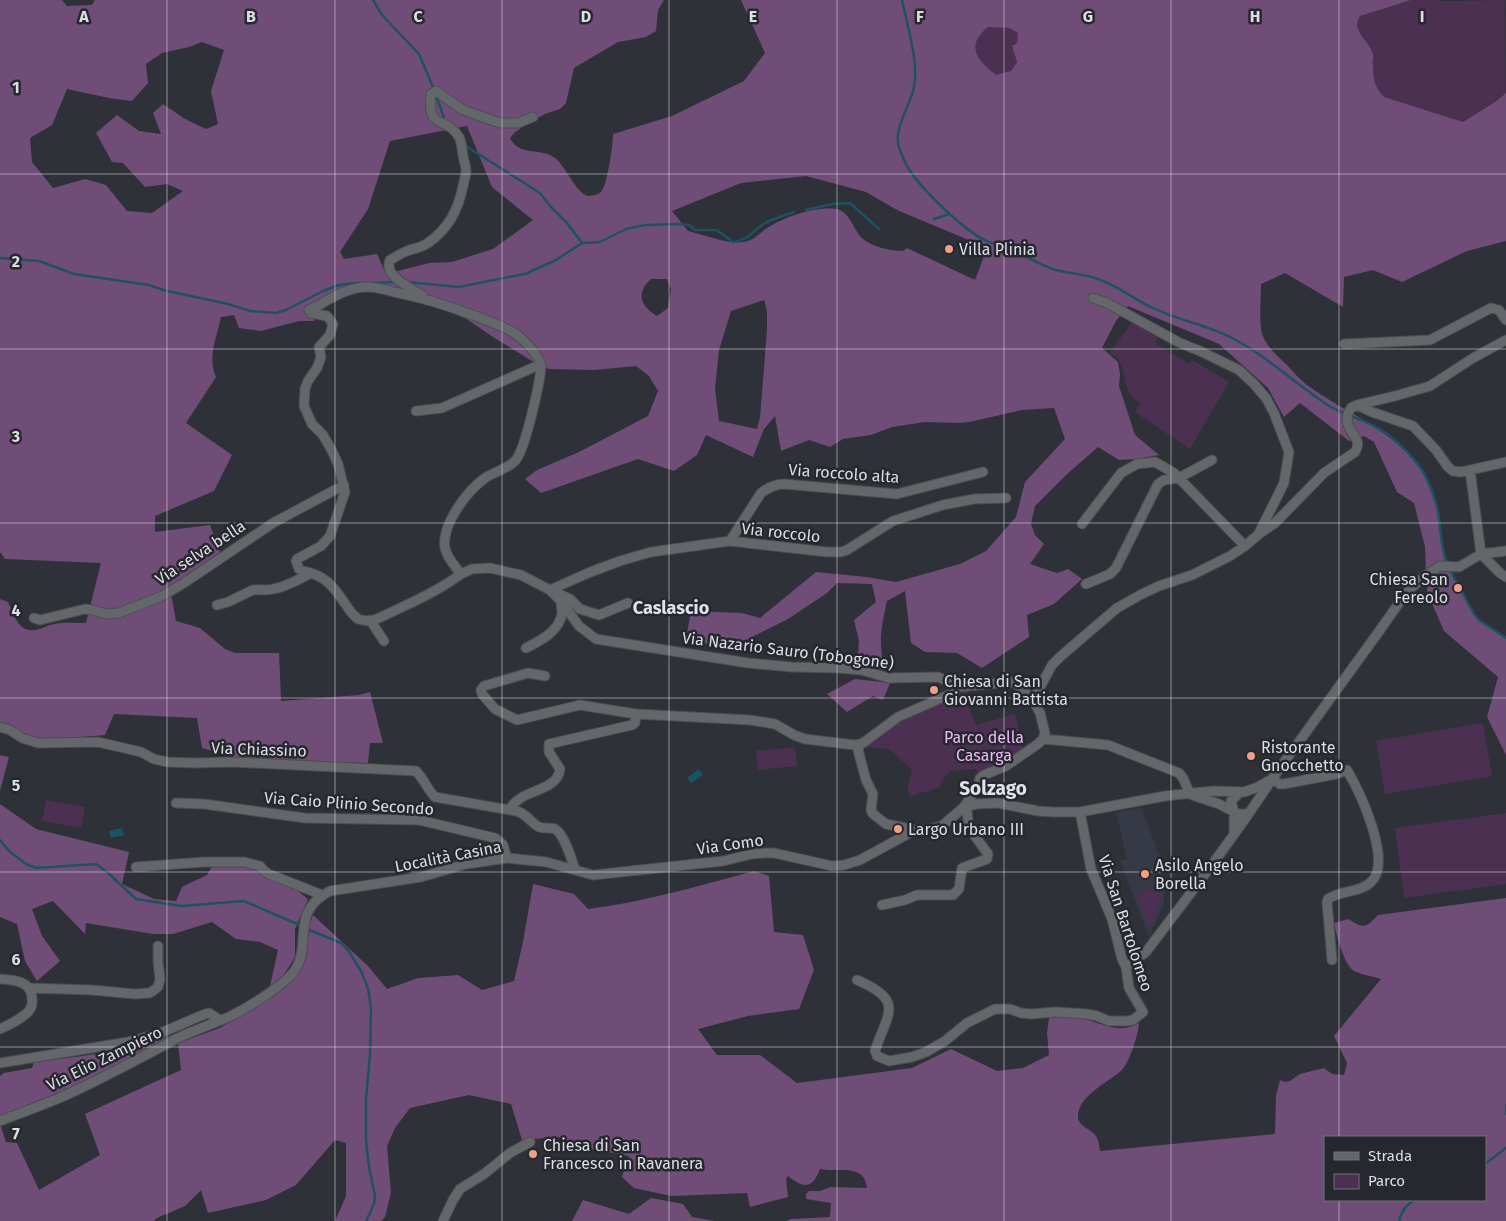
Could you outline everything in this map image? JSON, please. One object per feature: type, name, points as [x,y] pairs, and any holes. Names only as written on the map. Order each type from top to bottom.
[{"type":"street","points":[[428,299],[395,278],[388,265],[390,260],[430,242],[455,214],[460,202],[466,172],[462,146],[454,131],[433,117],[430,105],[431,94],[436,91],[463,110],[500,122],[518,123],[533,117]]},
{"type":"street","points":[[370,287],[428,299],[495,323],[515,333],[530,347],[541,364],[537,390],[520,454],[515,461],[485,479],[473,490],[460,505],[450,522],[446,532],[445,549],[450,560],[461,574],[442,588],[423,598],[365,621],[353,615],[333,587],[323,578],[315,573],[302,572],[296,561],[321,546],[330,536],[345,492],[338,464],[323,435],[312,424],[304,406],[308,381],[320,361],[319,347],[330,335],[333,324],[327,316],[311,314],[309,310],[348,290],[356,288],[370,287]]},
{"type":"street","points":[[1093,298],[1107,303],[1180,343],[1239,370],[1266,398],[1289,452],[1284,483],[1259,534]]},
{"type":"street","points":[[1344,344],[1430,340],[1491,308],[1499,310],[1506,320]]},
{"type":"street","points":[[1033,700],[1052,665],[1060,656],[1117,608],[1159,586],[1192,575],[1230,556],[1275,523],[1324,473],[1355,452],[1359,442],[1351,432],[1346,417],[1354,406],[1430,386],[1473,358],[1506,340]]},
{"type":"street","points":[[416,410],[442,408],[541,364]]},
{"type":"street","points":[[1354,406],[1413,426],[1453,471],[1461,472],[1506,462]]},
{"type":"street","points":[[1086,584],[1114,571],[1156,486],[1164,480],[1179,478],[1212,460]]},
{"type":"street","points":[[1082,524],[1121,473],[1137,464],[1155,462],[1174,473],[1245,546]]},
{"type":"street","points":[[1470,470],[1481,554],[1506,577]]},
{"type":"street","name":"Via roccolo alta","points":[[730,541],[761,493],[768,487],[776,484],[897,494],[983,472]]},
{"type":"street","name":"Via selva bella","points":[[34,618],[40,620],[85,609],[106,614],[119,613],[154,599],[178,587],[273,523],[344,485]]},
{"type":"street","name":"Via roccolo","points":[[550,590],[588,573],[651,552],[730,541],[840,552],[859,543],[883,526],[902,518],[942,505],[1006,498]]},
{"type":"street","points":[[1126,967],[1146,952],[1234,835],[1272,779],[1406,594],[1426,575],[1440,566],[1459,567],[1481,554],[1506,552]]},
{"type":"street","name":"Via Nazario Sauro (Tobogone)","points":[[461,574],[472,569],[490,568],[522,575],[550,590],[561,600],[579,626],[596,639],[748,663],[854,669],[889,678],[938,677],[952,683],[955,687]]},
{"type":"street","points":[[217,604],[228,602],[253,590],[265,591],[284,587],[311,573]]},
{"type":"street","points":[[550,590],[564,595],[580,609],[599,615],[628,603]]},
{"type":"street","points":[[526,648],[547,636],[554,629],[560,620],[562,612],[561,600]]},
{"type":"street","points":[[370,620],[384,641]]},
{"type":"street","points":[[545,676],[528,673],[516,676],[482,687],[482,694],[495,709],[518,720],[580,706],[636,714],[750,720],[775,724],[805,739],[860,745],[898,717],[951,694],[954,692],[955,687],[1014,682],[1033,700],[1040,713],[1045,733],[1043,739],[1108,745],[1179,773],[1190,794],[1243,815],[1250,811]]},
{"type":"street","points":[[575,869],[565,842],[555,829],[538,826],[522,812],[510,809],[523,796],[548,785],[558,777],[560,769],[550,755],[549,744],[632,725],[635,723],[636,714]]},
{"type":"street","name":"Via Chiassino","points":[[0,727],[22,738],[38,742],[98,742],[141,752],[154,759],[167,762],[232,762],[416,771],[435,797],[510,809]]},
{"type":"street","name":"Via Como","points":[[575,869],[593,875],[608,874],[723,862],[752,854],[764,853],[774,853],[832,866],[860,860],[915,830],[943,825],[964,807],[979,784],[980,778],[1006,766],[1043,739]]},
{"type":"street","points":[[860,745],[858,750],[866,780],[873,794],[873,814],[886,824],[915,830]]},
{"type":"street","points":[[1272,779],[1276,783],[1284,784],[1348,770],[1368,812],[1379,856],[1378,871],[1375,878],[1363,888],[1337,894],[1328,899],[1332,960]]},
{"type":"street","points":[[882,905],[905,900],[917,894],[953,895],[959,889],[962,868],[987,859],[988,854],[969,828],[967,812],[964,807],[976,804],[998,803],[1038,811],[1080,812],[1165,796],[1213,791],[1240,792],[1258,787],[1272,779]]},
{"type":"street","points":[[1240,792],[1247,797],[1250,811]]},
{"type":"street","points":[[1234,835],[1234,812],[1231,801],[1240,792]]},
{"type":"street","name":"Via Caio Plinio Secondo","points":[[176,803],[204,804],[305,818],[419,820],[495,838],[503,845],[507,858]]},
{"type":"street","name":"Via San Bartolomeo","points":[[858,980],[874,988],[889,1003],[888,1020],[875,1051],[877,1056],[889,1061],[912,1057],[926,1052],[967,1024],[995,1009],[1010,1008],[1021,1013],[1031,1014],[1073,1013],[1097,1016],[1108,1021],[1133,1020],[1143,1012],[1129,988],[1126,967],[1122,959],[1112,919],[1091,869],[1080,812]]},
{"type":"street","name":"Località Casina","points":[[322,895],[330,891],[421,877],[466,864],[507,858],[546,862],[575,869]]},
{"type":"street","points":[[136,867],[204,862],[244,862],[260,866],[264,872],[322,895]]},
{"type":"street","name":"Via Elio Zampiero","points":[[0,1121],[64,1096],[183,1036],[246,1008],[289,978],[301,960],[305,916],[312,904],[322,895]]},
{"type":"street","points":[[0,980],[14,980],[29,988],[92,990],[135,994],[149,993],[158,986],[160,979],[158,946]]},
{"type":"street","points":[[0,1029],[20,1018],[31,1009],[32,998],[29,988]]},
{"type":"street","points":[[0,1063],[128,1042],[163,1032],[209,1013],[220,1020]]},
{"type":"street","points":[[444,1221],[460,1188],[484,1174],[510,1153],[530,1142]]},
{"type":"shaded area","points":[[0,0],[62,0],[67,6],[92,5],[95,0],[664,0],[658,10],[656,31],[646,37],[618,42],[574,68],[566,103],[560,109],[545,114],[529,123],[515,132],[510,138],[519,148],[543,153],[555,158],[579,190],[588,196],[599,194],[603,190],[609,166],[613,134],[672,116],[744,81],[765,53],[741,0],[1411,0],[1360,16],[1358,22],[1357,27],[1373,54],[1374,79],[1378,90],[1384,97],[1463,122],[1506,93],[1506,241],[1467,251],[1402,282],[1373,270],[1344,277],[1343,307],[1285,273],[1261,284],[1261,329],[1266,343],[1272,350],[1307,385],[1372,425],[1403,448],[1416,461],[1426,476],[1437,507],[1445,561],[1426,571],[1425,547],[1414,503],[1397,492],[1374,442],[1364,436],[1349,441],[1300,403],[1284,417],[1268,388],[1219,344],[1128,306],[1116,321],[1102,348],[1118,362],[1119,386],[1135,435],[1159,455],[1119,460],[1098,447],[1035,506],[1031,524],[1035,535],[1044,544],[1030,564],[1057,573],[1068,569],[1082,579],[1054,604],[1027,615],[1029,637],[982,668],[957,653],[925,652],[911,643],[905,591],[887,601],[881,636],[885,671],[864,666],[858,654],[859,641],[854,620],[876,602],[872,584],[837,583],[827,593],[788,619],[744,641],[685,645],[691,611],[742,613],[760,618],[816,572],[896,582],[960,564],[986,551],[1016,517],[1025,482],[1065,439],[1054,408],[1022,410],[969,422],[925,422],[892,427],[871,435],[843,439],[830,447],[809,440],[781,451],[775,416],[764,429],[753,457],[706,435],[697,455],[674,471],[638,459],[541,493],[525,479],[537,470],[579,452],[648,416],[658,391],[649,376],[636,366],[594,370],[549,369],[540,366],[453,312],[369,286],[317,305],[314,321],[299,321],[261,331],[239,328],[234,315],[221,317],[212,362],[216,377],[186,423],[232,455],[214,491],[155,516],[155,532],[210,525],[220,552],[170,588],[176,621],[200,628],[225,649],[235,653],[279,653],[281,701],[359,695],[370,692],[383,743],[370,743],[368,763],[241,759],[202,748],[197,718],[114,714],[105,735],[42,740],[0,724],[0,599],[8,602],[17,622],[25,629],[38,629],[58,623],[86,623],[101,563],[5,559],[0,552]],"holes":[[[988,27],[1009,28],[1018,33],[1017,43],[1012,46],[1017,62],[1011,71],[996,75],[979,58],[975,47],[981,34]],[[202,42],[224,50],[211,91],[218,124],[206,129],[185,119],[163,104],[153,113],[161,134],[139,131],[117,115],[96,133],[112,162],[123,163],[145,187],[167,184],[183,191],[152,213],[127,211],[106,185],[85,179],[53,188],[32,162],[30,138],[52,125],[67,89],[132,101],[148,83],[146,64],[162,53]],[[467,126],[492,187],[533,220],[493,249],[452,262],[429,263],[386,274],[377,254],[344,259],[340,252],[368,209],[390,141]],[[806,176],[866,192],[897,210],[983,246],[983,259],[975,280],[907,248],[903,251],[898,251],[871,244],[863,239],[845,213],[836,209],[819,209],[791,216],[767,228],[751,240],[741,242],[725,241],[688,231],[672,211],[741,183]],[[651,279],[667,279],[671,289],[668,308],[657,316],[651,312],[642,299],[643,289]],[[764,300],[767,311],[767,329],[760,417],[757,429],[719,421],[715,389],[719,350],[731,311]]]},
{"type":"shaded area","points":[[1448,569],[1478,620],[1506,638],[1506,755],[1487,717],[1498,677],[1444,631],[1427,592],[1428,582],[1436,574]]},
{"type":"shaded area","points":[[855,679],[890,683],[883,700],[873,696],[847,712],[827,694]]},
{"type":"shaded area","points":[[0,755],[9,757],[0,791]]},
{"type":"shaded area","points":[[0,804],[36,829],[129,852],[122,884],[154,899],[176,901],[182,887],[207,875],[213,865],[252,866],[298,888],[299,892],[308,899],[295,929],[295,957],[283,976],[270,986],[278,950],[260,942],[236,939],[212,922],[173,934],[153,934],[86,923],[85,934],[53,901],[32,909],[42,936],[60,961],[37,981],[25,961],[17,924],[0,917]]},
{"type":"shaded area","name":"Asilo Angelo Borella","points":[[1142,808],[1163,867],[1166,882],[1163,906],[1149,937],[1120,861],[1127,859],[1116,812]]},
{"type":"shaded area","points":[[754,871],[769,876],[774,932],[803,935],[814,970],[799,1009],[748,1016],[698,1029],[717,1055],[760,1055],[797,1083],[912,1068],[951,1049],[997,1071],[1023,1068],[1049,1055],[1047,1033],[1049,1018],[1077,1017],[1117,1028],[1124,1028],[1139,1023],[1133,1048],[1125,1066],[1088,1096],[1079,1109],[1078,1117],[1080,1123],[1096,1136],[1100,1151],[1275,1134],[1276,1096],[1280,1080],[1290,1081],[1300,1074],[1324,1068],[1332,1074],[1344,1075],[1347,1063],[1334,1036],[1381,979],[1350,968],[1341,949],[1334,923],[1348,919],[1364,926],[1378,915],[1506,898],[1506,1221],[785,1221],[830,1217],[831,1203],[806,1199],[806,1194],[809,1191],[820,1191],[831,1187],[867,1188],[865,1180],[861,1175],[849,1170],[820,1169],[814,1181],[807,1185],[798,1183],[788,1176],[786,1179],[788,1197],[750,1207],[747,1193],[671,1196],[634,1188],[622,1177],[629,1156],[591,1149],[559,1137],[522,1140],[511,1104],[469,1095],[410,1108],[395,1128],[387,1146],[391,1193],[385,1217],[381,1221],[335,1221],[346,1196],[346,1143],[335,1140],[296,1185],[266,1200],[208,1213],[201,1190],[185,1206],[154,1221],[0,1221],[0,1124],[6,1142],[17,1143],[39,1190],[100,1155],[85,1114],[181,1070],[178,1043],[220,1028],[245,1012],[297,972],[313,915],[368,966],[387,989],[418,978],[458,975],[482,990],[514,981],[533,884],[574,894],[588,909],[651,898]]},
{"type":"shaded area","points":[[182,1031],[183,1033],[129,1061],[75,1086],[0,1116],[0,1076],[4,1073],[32,1068],[34,1062],[128,1048]]},
{"type":"shaded area","points":[[651,1198],[683,1204],[692,1217],[715,1221],[572,1221],[583,1200],[629,1214]]},
{"type":"green space","points":[[1411,0],[1505,0],[1506,93],[1463,122],[1384,98],[1378,91],[1374,79],[1373,54],[1358,32],[1357,22],[1359,16]]},
{"type":"green space","points":[[988,27],[1009,28],[1018,33],[1017,43],[1012,46],[1017,62],[1011,71],[996,75],[979,58],[975,47],[977,40]]},
{"type":"green space","points":[[1134,320],[1159,335],[1155,343],[1189,364],[1192,360],[1229,382],[1190,449],[1135,412],[1140,403],[1128,391],[1121,364],[1110,352]]},
{"type":"green space","name":"Parco della Casarga","points":[[967,690],[973,702],[968,705],[976,725],[1015,714],[1023,750],[997,767],[979,774],[976,769],[950,771],[939,788],[910,796],[907,788],[912,770],[889,749],[863,747],[899,719]]},
{"type":"green space","points":[[1483,723],[1492,776],[1385,794],[1376,741]]},
{"type":"green space","points":[[795,747],[797,766],[758,770],[756,751]]},
{"type":"green space","points":[[46,800],[85,807],[81,828],[42,821]]},
{"type":"green space","points":[[1506,813],[1506,884],[1404,898],[1395,828]]},
{"type":"green space","points":[[1163,885],[1160,904],[1150,929],[1136,895]]},
{"type":"water","points":[[699,769],[703,775],[691,783],[687,778]]},
{"type":"water","points":[[122,828],[124,835],[111,838],[109,831]]},
{"type":"waterway","points":[[373,0],[382,15],[419,54],[445,121]]},
{"type":"waterway","points":[[902,0],[912,44],[915,77],[912,94],[900,126],[898,143],[907,166],[932,197],[955,219],[987,241],[1009,248],[1050,268],[1103,281],[1162,312],[1210,328],[1242,343],[1329,406],[1368,423],[1387,434],[1412,458],[1422,470],[1427,480],[1438,511],[1442,544],[1447,563]]},
{"type":"waterway","points":[[464,145],[540,193],[582,243],[600,242],[626,229],[645,225],[680,224],[689,225],[695,230],[717,230],[733,242],[747,237],[767,222],[794,212]]},
{"type":"waterway","points":[[806,210],[833,204],[850,203],[879,229]]},
{"type":"waterway","points":[[934,219],[949,214]]},
{"type":"waterway","points":[[406,282],[459,287],[525,274],[556,260],[582,243]]},
{"type":"waterway","points":[[0,258],[39,261],[74,274],[149,285],[250,311],[276,313],[339,285],[365,283]]},
{"type":"waterway","points":[[373,283],[395,282]]},
{"type":"waterway","points":[[1449,568],[1474,614],[1479,620],[1506,638]]},
{"type":"waterway","points":[[0,840],[9,851],[26,864],[36,868],[96,864],[136,899],[181,906],[244,901],[302,926]]},
{"type":"waterway","points":[[307,929],[341,943],[348,950],[361,971],[368,988],[371,1008],[370,1055],[366,1099],[366,1140],[375,1196],[374,1204],[366,1221]]},
{"type":"waterway","points":[[1506,1105],[1506,1114]]},
{"type":"waterway","points":[[1486,1163],[1506,1148]]},
{"type":"waterway","points":[[1399,1221],[1401,1214],[1413,1201]]},
{"type":"place","name":"Villa Plinia","points":[[949,249]]},
{"type":"place","name":"Chiesa San Fereolo","points":[[1458,588]]},
{"type":"place","name":"Chiesa di San Giovanni Battista","points":[[934,690]]},
{"type":"place","name":"Ristorante Gnocchetto","points":[[1251,756]]},
{"type":"place","name":"Largo Urbano III","points":[[898,829]]},
{"type":"place","name":"Asilo Angelo Borella","points":[[1145,874]]},
{"type":"place","name":"Chiesa di San Francesco in Ravanera","points":[[533,1154]]},
{"type":"district","name":"Caslascio","points":[[671,608]]},
{"type":"district","name":"Solzago","points":[[993,788]]}]
